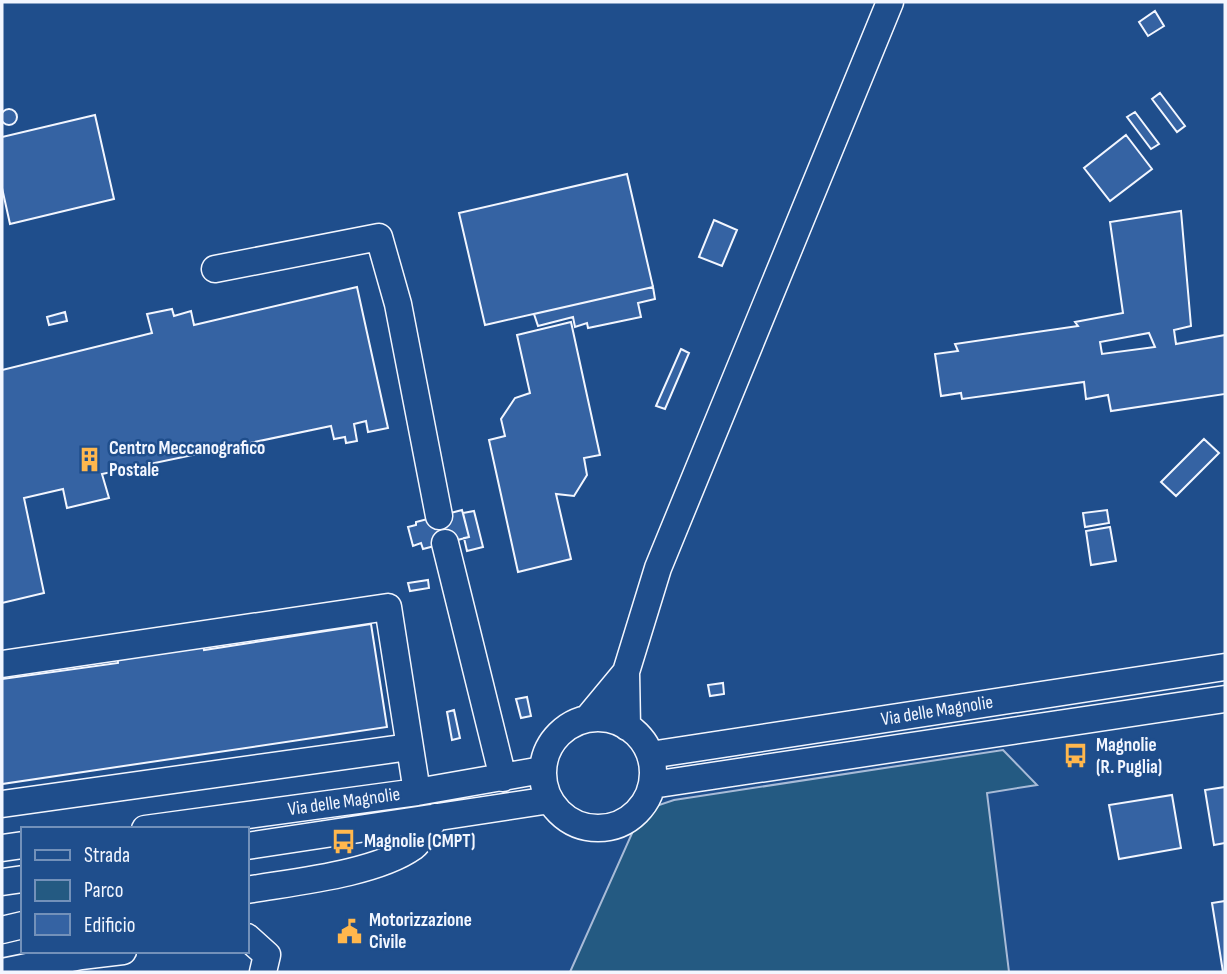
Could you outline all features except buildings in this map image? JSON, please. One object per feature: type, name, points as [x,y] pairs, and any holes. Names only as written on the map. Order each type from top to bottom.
[{"type":"street","points":[[627,727],[626,672],[658,568],[890,2]]},
{"type":"street","points":[[215,269],[379,237],[398,303],[439,516]]},
{"type":"street","points":[[445,543],[503,778]]},
{"type":"street","points":[[2,664],[388,607],[417,792]]},
{"type":"street","name":"Via delle Magnolie","points":[[650,755],[1225,667]]},
{"type":"street","points":[[587,719],[626,672]]},
{"type":"street","name":"Via delle Magnolie","points":[[652,785],[1225,699]]},
{"type":"street","points":[[605,718],[627,727],[637,734],[650,755],[653,766],[652,785],[646,800],[637,812],[624,822],[609,827],[592,828],[563,816],[544,789],[542,770],[546,752],[555,737],[570,725],[587,719],[605,718]]},
{"type":"street","points":[[2,804],[410,747]]},
{"type":"street","name":"Via delle Magnolie","points":[[160,827],[417,792],[542,770]]},
{"type":"street","name":"Via delle Magnolie","points":[[248,846],[550,800]]},
{"type":"street","points":[[248,890],[380,863],[414,846],[436,817]]},
{"type":"street","points":[[2,848],[21,845]]},
{"type":"street","points":[[2,882],[21,879]]},
{"type":"street","points":[[2,930],[21,925]]},
{"type":"street","points":[[248,938],[267,955],[262,972]]},
{"type":"street","points":[[2,972],[81,954]]},
{"type":"green space","points":[[1003,750],[1037,785],[987,793],[1009,972],[570,972],[633,831],[650,816],[656,806],[674,800]]},
{"type":"place","name":"Centro Meccanografico Postale","points":[[89,459]]},
{"type":"place","name":"Magnolie (R. Puglia)","points":[[1076,756]]},
{"type":"place","name":"Magnolie (CMPT)","points":[[344,841]]},
{"type":"place","name":"Motorizzazione Civile","points":[[349,931]]}]
